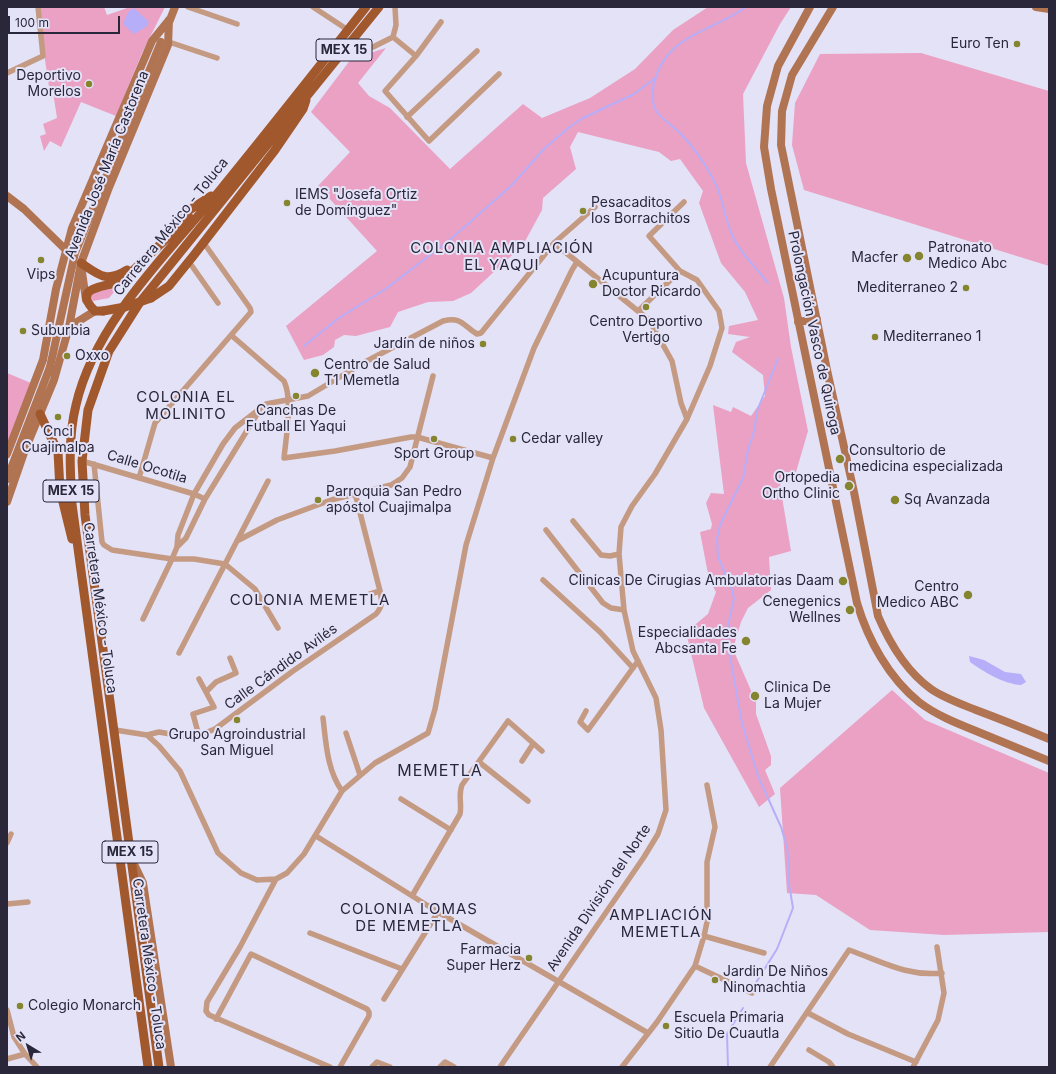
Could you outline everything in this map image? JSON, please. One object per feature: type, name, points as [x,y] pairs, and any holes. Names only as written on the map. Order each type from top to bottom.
[{"type":"main road","name":"Carretera México - Toluca","points":[[148,1067],[72,504],[70,457],[75,405],[87,371],[102,342],[141,282],[220,190],[366,7]]},
{"type":"main road","name":"Carretera México - Toluca","points":[[159,1067],[85,515],[82,461],[88,410],[109,351],[140,302],[379,7]]},
{"type":"main road","points":[[203,201],[181,225],[123,280],[114,284],[95,288],[89,293],[86,300],[99,311],[138,303],[152,298],[169,286],[265,163],[303,109],[308,93]]},
{"type":"main road","points":[[81,263],[99,275],[113,277],[119,275],[129,269],[188,211],[220,190]]},
{"type":"main road","points":[[40,414],[58,452],[60,490],[66,519],[81,574]]},
{"type":"street","points":[[7,73],[43,56],[38,7]]},
{"type":"street","name":"Avenida José María Castorena","points":[[7,454],[43,360],[56,289],[65,249],[72,228],[93,182],[126,100],[152,41],[169,20],[175,7]]},
{"type":"street","points":[[188,7],[237,24]]},
{"type":"street","points":[[313,7],[348,30]]},
{"type":"street","points":[[394,37],[396,25],[395,7]]},
{"type":"street","points":[[801,22],[803,7]]},
{"type":"street","name":"Prolongación Vasco de Quiroga","points":[[810,7],[778,66],[767,106],[764,147],[798,322],[858,603],[871,641],[886,664],[919,702],[941,716],[1049,761]]},
{"type":"street","name":"Prolongación Vasco de Quiroga","points":[[833,7],[792,75],[782,111],[782,145],[854,492],[878,616],[886,635],[898,654],[914,674],[931,689],[949,699],[1049,740]]},
{"type":"street","points":[[1036,7],[1047,8]]},
{"type":"street","name":"Avenida José María Castorena","points":[[7,502],[25,450],[54,380],[69,327],[81,263],[165,42],[169,20]]},
{"type":"street","points":[[441,22],[416,56],[385,91],[429,141],[499,74]]},
{"type":"street","points":[[343,51],[373,47],[394,37]]},
{"type":"street","points":[[394,37],[416,56]]},
{"type":"street","points":[[165,42],[217,58]]},
{"type":"street","name":"Avenida José María Castorena","points":[[7,479],[50,367],[74,253],[165,42]]},
{"type":"street","points":[[407,116],[477,51]]},
{"type":"street","points":[[93,182],[108,190]]},
{"type":"street","points":[[7,196],[24,209],[81,263],[86,300]]},
{"type":"street","name":"Avenida División del Norte","points":[[500,1067],[658,834],[666,810],[661,730],[656,698],[633,651],[624,610],[618,554],[622,527],[632,506],[655,474],[687,419],[710,366],[722,328],[719,311],[708,294],[697,280],[680,270],[650,236],[684,202]]},
{"type":"street","points":[[143,619],[177,547],[178,535],[194,494],[223,444],[235,428],[271,402],[288,399],[300,399],[308,396],[366,362],[443,321],[453,319],[462,322],[477,334],[481,332],[554,243],[595,207]]},
{"type":"street","points":[[554,243],[638,311],[655,329],[672,361],[680,402],[687,419]]},
{"type":"street","points":[[139,478],[155,423],[251,312],[250,308],[206,246]]},
{"type":"street","points":[[330,1067],[209,1016],[206,1011],[207,1002],[240,947],[276,879],[294,867],[316,836],[342,791],[360,775],[386,756],[422,738],[428,733],[432,725],[466,545],[493,458],[534,348],[577,262]]},
{"type":"street","points":[[192,266],[218,304]]},
{"type":"street","points":[[638,311],[680,270]]},
{"type":"street","points":[[69,327],[99,311]]},
{"type":"street","points":[[798,322],[817,318]]},
{"type":"street","points":[[232,335],[284,381],[288,399],[284,458],[418,437],[493,458]]},
{"type":"street","points":[[237,541],[277,520],[355,493],[391,485],[402,478],[410,467],[434,376]]},
{"type":"street","points":[[177,547],[186,538],[205,499],[261,408]]},
{"type":"street","name":"Calle Ocotila","points":[[82,461],[194,494],[205,499]]},
{"type":"street","points":[[94,464],[102,542],[104,546],[112,550],[172,559],[194,559],[225,564],[254,589],[278,628]]},
{"type":"street","points":[[179,653],[268,482]]},
{"type":"street","points":[[355,493],[380,591],[370,594]]},
{"type":"street","points":[[573,521],[601,555],[610,556],[618,554]]},
{"type":"street","points":[[546,530],[603,603],[611,608],[624,610]]},
{"type":"street","points":[[543,580],[600,632],[633,668]]},
{"type":"street","name":"Calle Cándido Avilés","points":[[115,730],[147,735],[159,732],[193,738],[216,729],[293,671],[376,614],[381,609],[382,603],[380,591]]},
{"type":"street","name":"Calle Cándido Avilés","points":[[199,736],[193,714],[214,707],[206,692],[216,682],[236,673],[230,658]]},
{"type":"street","points":[[586,710],[580,722],[588,730],[638,661]]},
{"type":"street","points":[[199,680],[206,692]]},
{"type":"street","points":[[323,718],[328,757],[337,784],[342,791]]},
{"type":"street","points":[[412,896],[460,814],[462,807],[460,792],[462,785],[508,721],[542,751]]},
{"type":"street","points":[[346,733],[360,775]]},
{"type":"street","points":[[147,735],[159,746],[180,771],[218,853],[241,873],[257,880],[276,879]]},
{"type":"street","points":[[522,761],[533,744]]},
{"type":"street","points":[[479,762],[528,801]]},
{"type":"street","points":[[622,1067],[695,966],[707,922],[707,862],[715,827],[707,785]]},
{"type":"street","points":[[401,799],[451,830]]},
{"type":"street","points":[[7,843],[11,834]]},
{"type":"street","points":[[316,836],[438,912],[648,1033]]},
{"type":"street","points":[[131,857],[143,883],[171,1067]]},
{"type":"street","points":[[7,904],[28,902]]},
{"type":"street","points":[[384,999],[438,912]]},
{"type":"street","points":[[310,933],[402,970]]},
{"type":"street","points":[[704,936],[764,953]]},
{"type":"street","points":[[808,1013],[848,1034],[915,1064],[938,1020],[944,993],[937,947]]},
{"type":"street","points":[[770,1067],[795,1029],[808,1013],[849,950],[896,969],[924,975],[942,974]]},
{"type":"street","points":[[216,1019],[251,954],[367,1009],[369,1012],[368,1016],[340,1067]]},
{"type":"street","points":[[695,966],[752,993]]},
{"type":"street","points":[[7,1010],[14,1037],[25,1054],[37,1067]]},
{"type":"street","points":[[809,1050],[829,1062],[833,1067]]},
{"type":"street","points":[[7,1059],[25,1054]]},
{"type":"street","points":[[372,1067],[377,1062],[390,1067]]},
{"type":"street","points":[[440,1067],[444,1062],[454,1067]]},
{"type":"shaded area","name":"Deportivo Morelos","points":[[37,7],[104,7],[107,15],[130,7],[165,7],[142,53],[116,116],[81,102],[61,147],[50,141],[44,151],[40,136],[46,134],[43,124],[57,118],[53,92],[50,93]]},
{"type":"shaded area","points":[[708,7],[791,7],[780,24],[743,94],[746,163],[784,298],[791,347],[808,431],[796,472],[786,477],[780,485],[791,551],[769,557],[771,590],[748,608],[741,622],[733,649],[756,702],[756,714],[771,756],[771,765],[765,770],[775,794],[759,807],[704,708],[686,632],[708,614],[716,592],[709,579],[700,532],[711,529],[712,524],[706,503],[711,493],[724,494],[713,405],[731,412],[733,407],[751,416],[765,396],[763,375],[732,352],[736,342],[750,337],[728,334],[729,326],[758,320],[745,292],[721,263],[699,203],[703,191],[680,159],[671,161],[659,152],[578,132],[570,147],[576,169],[543,198],[542,210],[523,245],[471,293],[453,301],[428,302],[398,312],[390,327],[356,336],[344,335],[335,340],[334,347],[323,355],[304,360],[286,326],[377,251],[318,186],[350,152],[311,112],[351,59],[386,48],[358,83],[369,96],[390,108],[450,169],[523,104],[542,118],[590,98],[635,69],[673,30]]},
{"type":"shaded area","points":[[134,8],[149,22],[146,27],[134,34],[123,24],[128,12]]},
{"type":"shaded area","points":[[921,53],[1049,91],[1049,266],[804,190],[792,145],[795,103],[820,54]]},
{"type":"shaded area","points":[[123,281],[109,298],[93,301],[90,297],[88,291],[91,285]]},
{"type":"shaded area","points":[[7,373],[31,383],[7,449]]},
{"type":"shaded area","points":[[969,656],[984,660],[1005,672],[1021,674],[1026,682],[1021,685],[994,677],[970,662]]},
{"type":"shaded area","points":[[892,690],[925,720],[1049,773],[1049,932],[944,935],[870,930],[816,895],[787,893],[780,788]]},
{"type":"waterway","points":[[746,7],[679,44],[669,54],[660,67],[654,83],[652,98],[657,112],[682,135],[705,166],[719,191],[730,230],[736,243],[768,283]]},
{"type":"waterway","points":[[304,346],[339,318],[387,288],[452,238],[512,185],[544,149],[568,128],[583,118],[634,94],[655,78]]},
{"type":"waterway","points":[[752,989],[777,949],[793,908],[789,884],[787,847],[781,827],[758,776],[742,723],[726,634],[734,599],[732,590],[718,557],[717,539],[720,525],[743,478],[748,450],[754,432],[757,411],[778,359]]},
{"type":"waterway","points":[[728,1067],[727,1034],[743,1008]]},
{"type":"place","name":"Euro Ten","points":[[1017,44]]},
{"type":"place","name":"Deportivo Morelos","points":[[89,84]]},
{"type":"place","name":"IEMS \"Josefa Ortiz de Domínguez\"","points":[[287,203]]},
{"type":"place","name":"Pesacaditos los Borrachitos","points":[[583,211]]},
{"type":"place","name":"Patronato Medico Abc","points":[[919,256]]},
{"type":"place","name":"Macfer","points":[[907,258]]},
{"type":"place","name":"Vips","points":[[41,260]]},
{"type":"place","name":"Acupuntura Doctor Ricardo","points":[[593,284]]},
{"type":"place","name":"Mediterraneo 2","points":[[966,288]]},
{"type":"place","name":"Centro Deportivo Vertigo","points":[[646,307]]},
{"type":"place","name":"Suburbia","points":[[23,331]]},
{"type":"place","name":"Mediterraneo 1","points":[[875,337]]},
{"type":"place","name":"Jardín de niños","points":[[483,344]]},
{"type":"place","name":"Oxxo","points":[[67,356]]},
{"type":"place","name":"Centro de Salud T1 Memetla","points":[[315,373]]},
{"type":"place","name":"Canchas De Futball El Yaqui","points":[[296,396]]},
{"type":"place","name":"Cnci Cuajimalpa","points":[[58,417]]},
{"type":"place","name":"Sport Group","points":[[434,439]]},
{"type":"place","name":"Cedar valley","points":[[513,439]]},
{"type":"place","name":"Consultorio de medicina especializada","points":[[840,459]]},
{"type":"place","name":"Ortopedia Ortho Clinic","points":[[849,486]]},
{"type":"place","name":"Parroquia San Pedro apóstol Cuajimalpa","points":[[318,500]]},
{"type":"place","name":"Sq Avanzada","points":[[895,500]]},
{"type":"place","name":"Clinicas De Cirugias Ambulatorias Daam","points":[[843,581]]},
{"type":"place","name":"Centro Medico ABC","points":[[968,595]]},
{"type":"place","name":"Cenegenics Wellnes","points":[[850,610]]},
{"type":"place","name":"Especialidades Abcsanta Fe","points":[[746,641]]},
{"type":"place","name":"Clinica De La Mujer","points":[[755,696]]},
{"type":"place","name":"Grupo Agroindustrial San Miguel","points":[[237,720]]},
{"type":"place","name":"Farmacia Super Herz","points":[[529,958]]},
{"type":"place","name":"Jardin De Niños Ninomachtia","points":[[715,980]]},
{"type":"place","name":"Colegio Monarch","points":[[20,1006]]},
{"type":"place","name":"Escuela Primaria Sitio De Cuautla","points":[[666,1026]]},
{"type":"district","name":"COLONIA AMPLIACIÓN EL YAQUI","points":[[502,256]]},
{"type":"district","name":"COLONIA EL MOLINITO","points":[[186,406]]},
{"type":"district","name":"COLONIA MEMETLA","points":[[310,600]]},
{"type":"district","name":"MEMETLA","points":[[440,771]]},
{"type":"district","name":"COLONIA LOMAS DE MEMETLA","points":[[409,918]]},
{"type":"district","name":"AMPLIACIÓN MEMETLA","points":[[661,924]]}]
